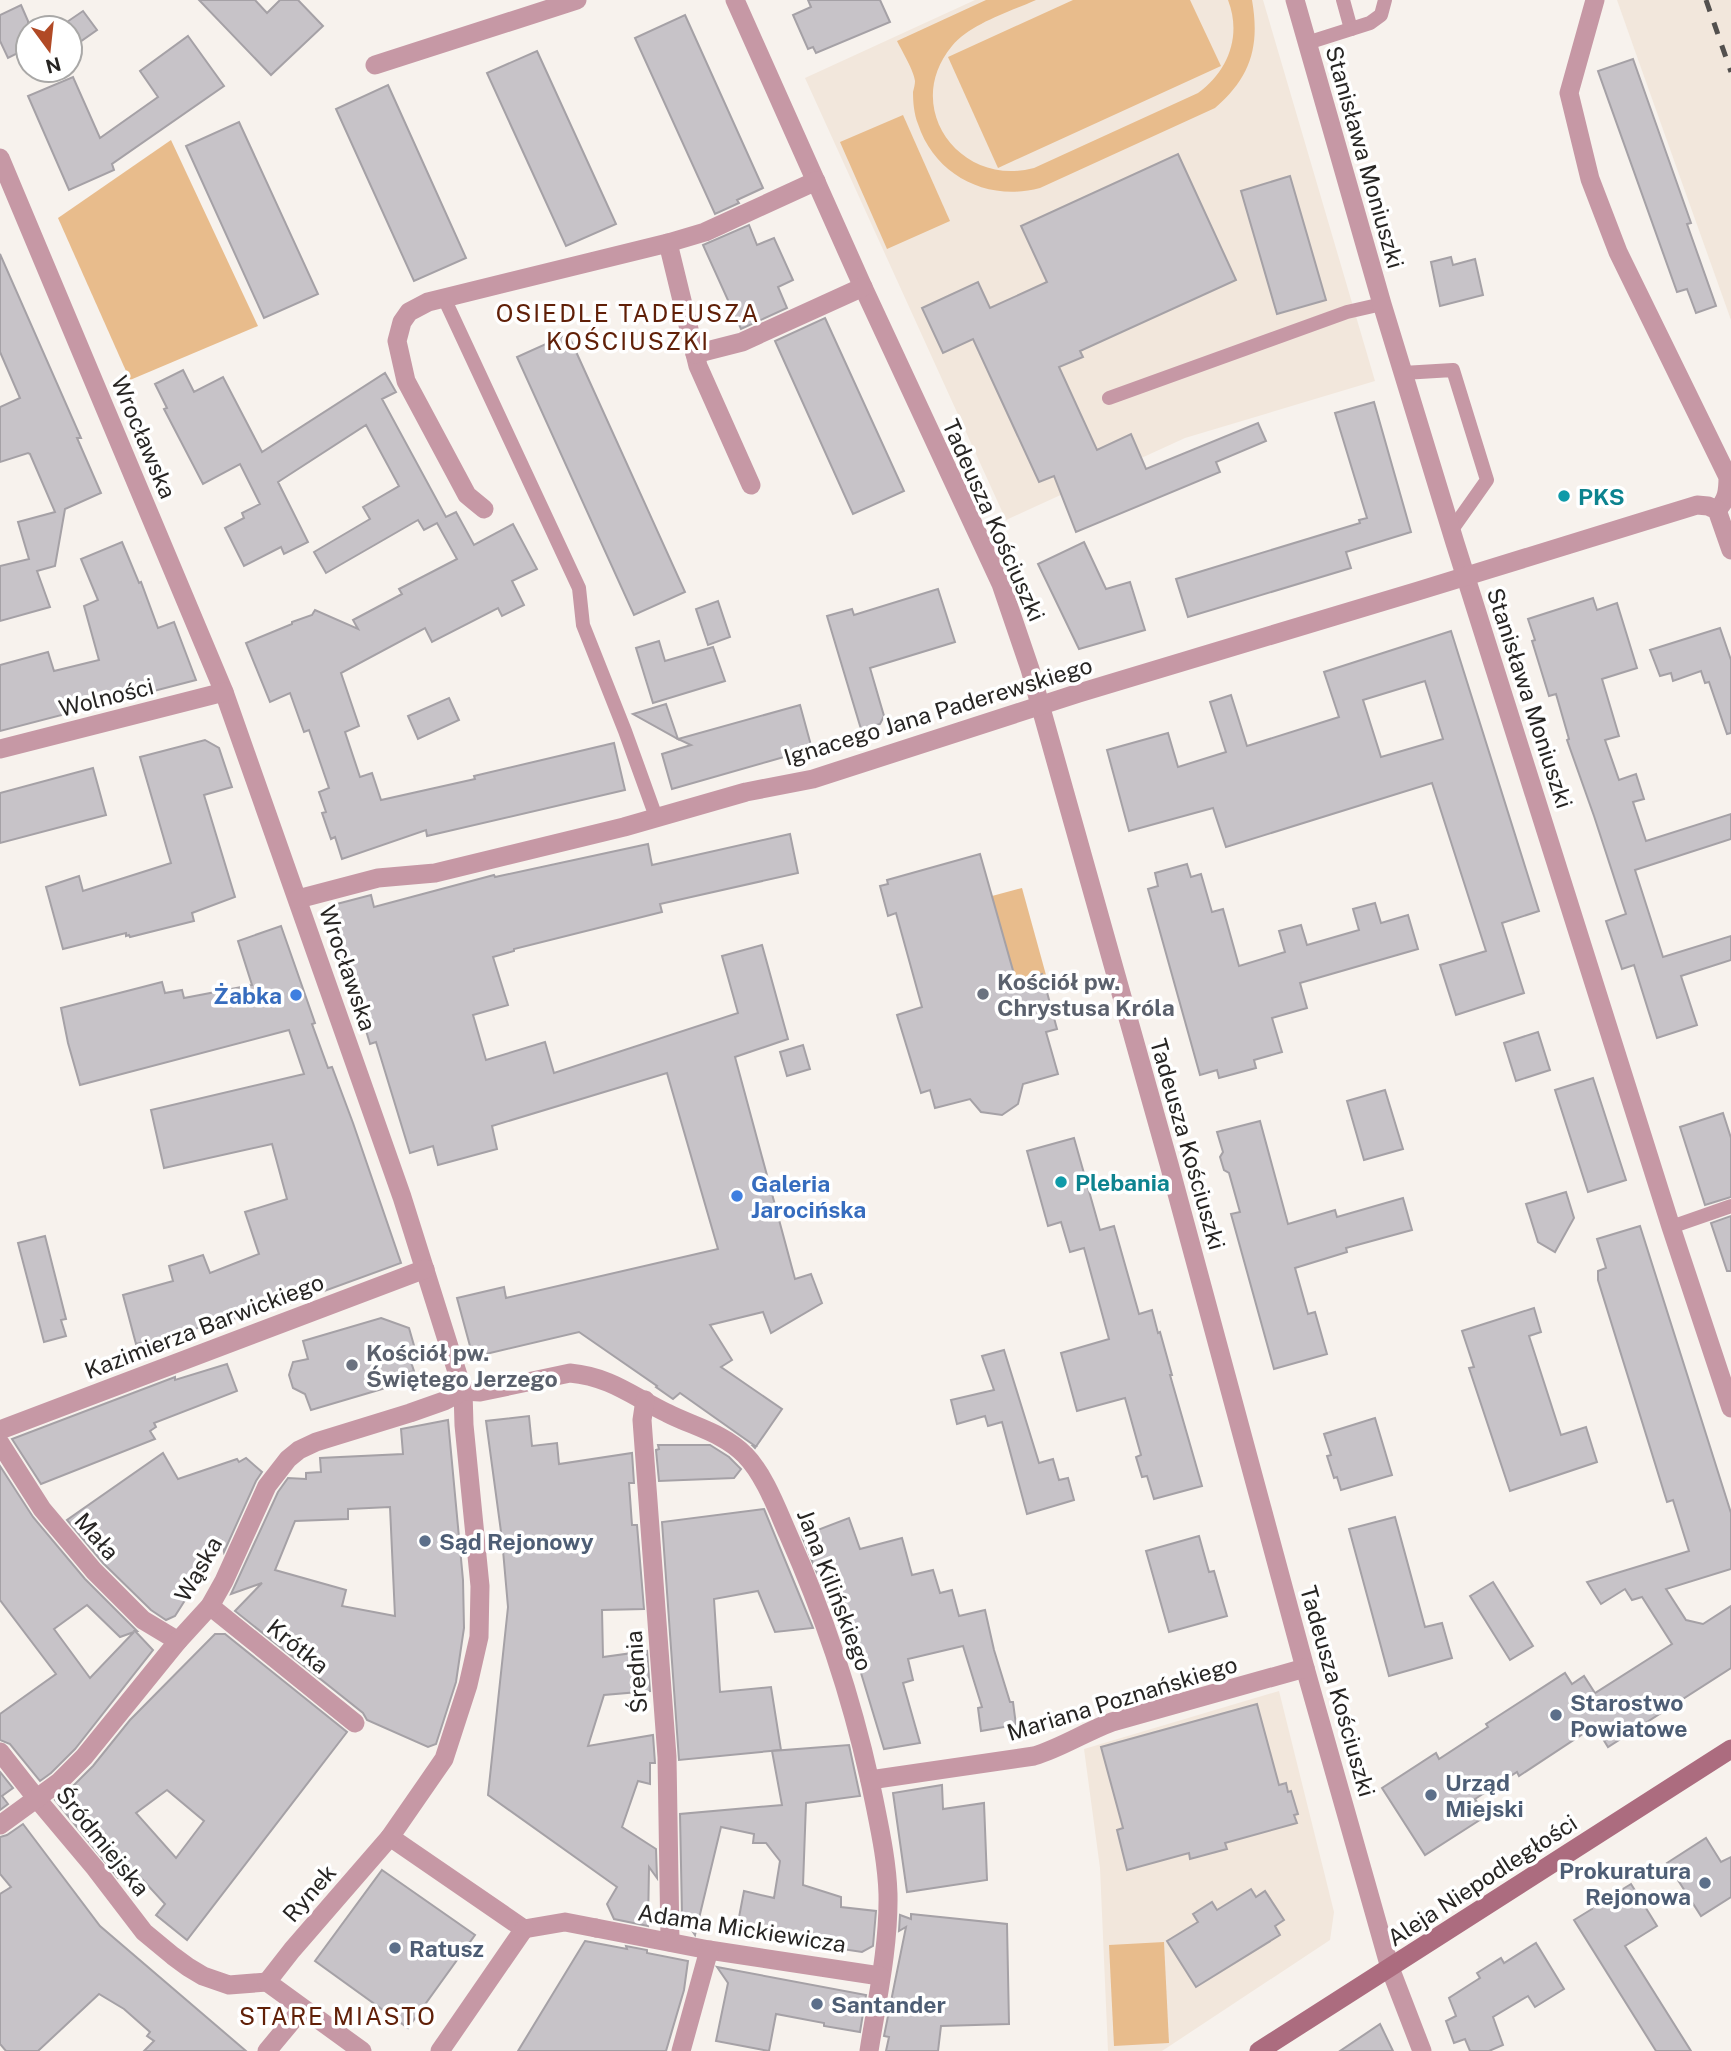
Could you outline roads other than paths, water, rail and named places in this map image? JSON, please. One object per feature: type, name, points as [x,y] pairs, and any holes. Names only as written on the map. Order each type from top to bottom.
[{"type":"main road","name":"Aleja Niepodległości","points":[[1259,2051],[1731,1749]]},
{"type":"street","points":[[375,65],[577,0]]},
{"type":"street","name":"Tadeusza Kościuszki","points":[[735,0],[863,287],[1001,584],[1030,669],[1390,1968],[1422,2051]]},
{"type":"street","name":"Stanisława Moniuszki","points":[[1295,0],[1382,304],[1451,531],[1671,1227],[1731,1408]]},
{"type":"street","points":[[1595,0],[1569,93],[1590,179],[1618,252],[1728,477],[1728,491],[1717,510],[1731,550]]},
{"type":"street","name":"Wrocławska","points":[[0,158],[224,692],[298,899],[464,1391],[464,1425],[480,1586],[479,1637],[468,1685],[444,1759],[405,1816]]},
{"type":"street","points":[[484,509],[467,495],[405,381],[397,341],[402,322],[410,312],[429,302],[705,232],[816,181]]},
{"type":"street","points":[[668,243],[698,366],[751,485]]},
{"type":"street","points":[[695,354],[742,342],[863,287]]},
{"type":"street","name":"Ignacego Jana Paderewskiego","points":[[298,899],[378,878],[435,873],[624,827],[746,792],[813,779],[1039,706],[1697,505],[1717,510]]},
{"type":"street","name":"Wolności","points":[[0,750],[224,692]]},
{"type":"street","name":"Kazimierza Barwickiego","points":[[0,1430],[425,1269]]},
{"type":"street","name":"Jana Kilińskiego","points":[[464,1391],[480,1392],[570,1373],[584,1374],[617,1385],[667,1414],[706,1429],[744,1453],[754,1465],[775,1505],[831,1640],[860,1733],[870,1780],[888,1893],[869,2051]]},
{"type":"street","name":"Wąska","points":[[0,1825],[59,1782],[84,1757],[178,1641],[210,1606],[267,1486],[276,1472],[299,1450],[316,1442],[444,1401],[464,1391]]},
{"type":"street","name":"Średnia","points":[[645,1400],[642,1420],[667,1757],[670,1942]]},
{"type":"street","name":"Mała","points":[[0,1443],[42,1509],[94,1571],[143,1620],[178,1641]]},
{"type":"street","name":"Krótka","points":[[210,1606],[355,1723]]},
{"type":"street","name":"Mariana Poznańskiego","points":[[870,1780],[1034,1756],[1049,1752],[1089,1730],[1112,1722],[1305,1668]]},
{"type":"street","name":"Śródmiejska","points":[[0,1752],[144,1932],[203,1976],[229,1985],[267,1982]]},
{"type":"street","name":"Rynek","points":[[267,1982],[405,1816]]},
{"type":"street","points":[[390,1837],[524,1929],[440,2051]]},
{"type":"street","name":"Adama Mickiewicza","points":[[524,1929],[565,1923],[709,1950],[880,1976]]},
{"type":"street","points":[[681,2051],[709,1950]]},
{"type":"street","points":[[267,1982],[362,2051]]},
{"type":"street","points":[[267,2051],[302,2009]]},
{"type":"lane","points":[[1343,0],[1351,29]]},
{"type":"lane","points":[[1307,43],[1370,23],[1381,15],[1385,0]]},
{"type":"lane","points":[[444,298],[579,588],[583,625],[656,817]]},
{"type":"lane","points":[[1109,398],[1347,312],[1382,304]]},
{"type":"lane","points":[[1403,373],[1453,370],[1487,480],[1451,531]]},
{"type":"lane","points":[[1671,1227],[1731,1206]]},
{"type":"railway","points":[[1706,0],[1731,72]]},
{"type":"place","name":"PKS","points":[[1564,496]]},
{"type":"place","name":"Kościół pw. Chrystusa Króla","points":[[983,994]]},
{"type":"place","name":"Żabka","points":[[296,995]]},
{"type":"place","name":"Plebania","points":[[1061,1182]]},
{"type":"place","name":"Galeria Jarocińska","points":[[737,1196]]},
{"type":"place","name":"Kościół pw. Świętego Jerzego","points":[[352,1365]]},
{"type":"place","name":"Sąd Rejonowy","points":[[425,1541]]},
{"type":"place","name":"Starostwo Powiatowe","points":[[1556,1715]]},
{"type":"place","name":"Urząd Miejski","points":[[1431,1795]]},
{"type":"place","name":"Prokuratura Rejonowa","points":[[1705,1883]]},
{"type":"place","name":"Ratusz","points":[[395,1948]]},
{"type":"place","name":"Santander","points":[[817,2004]]},
{"type":"district","name":"OSIEDLE TADEUSZA KOŚCIUSZKI","points":[[628,327]]},
{"type":"district","name":"STARE MIASTO","points":[[338,2016]]}]
